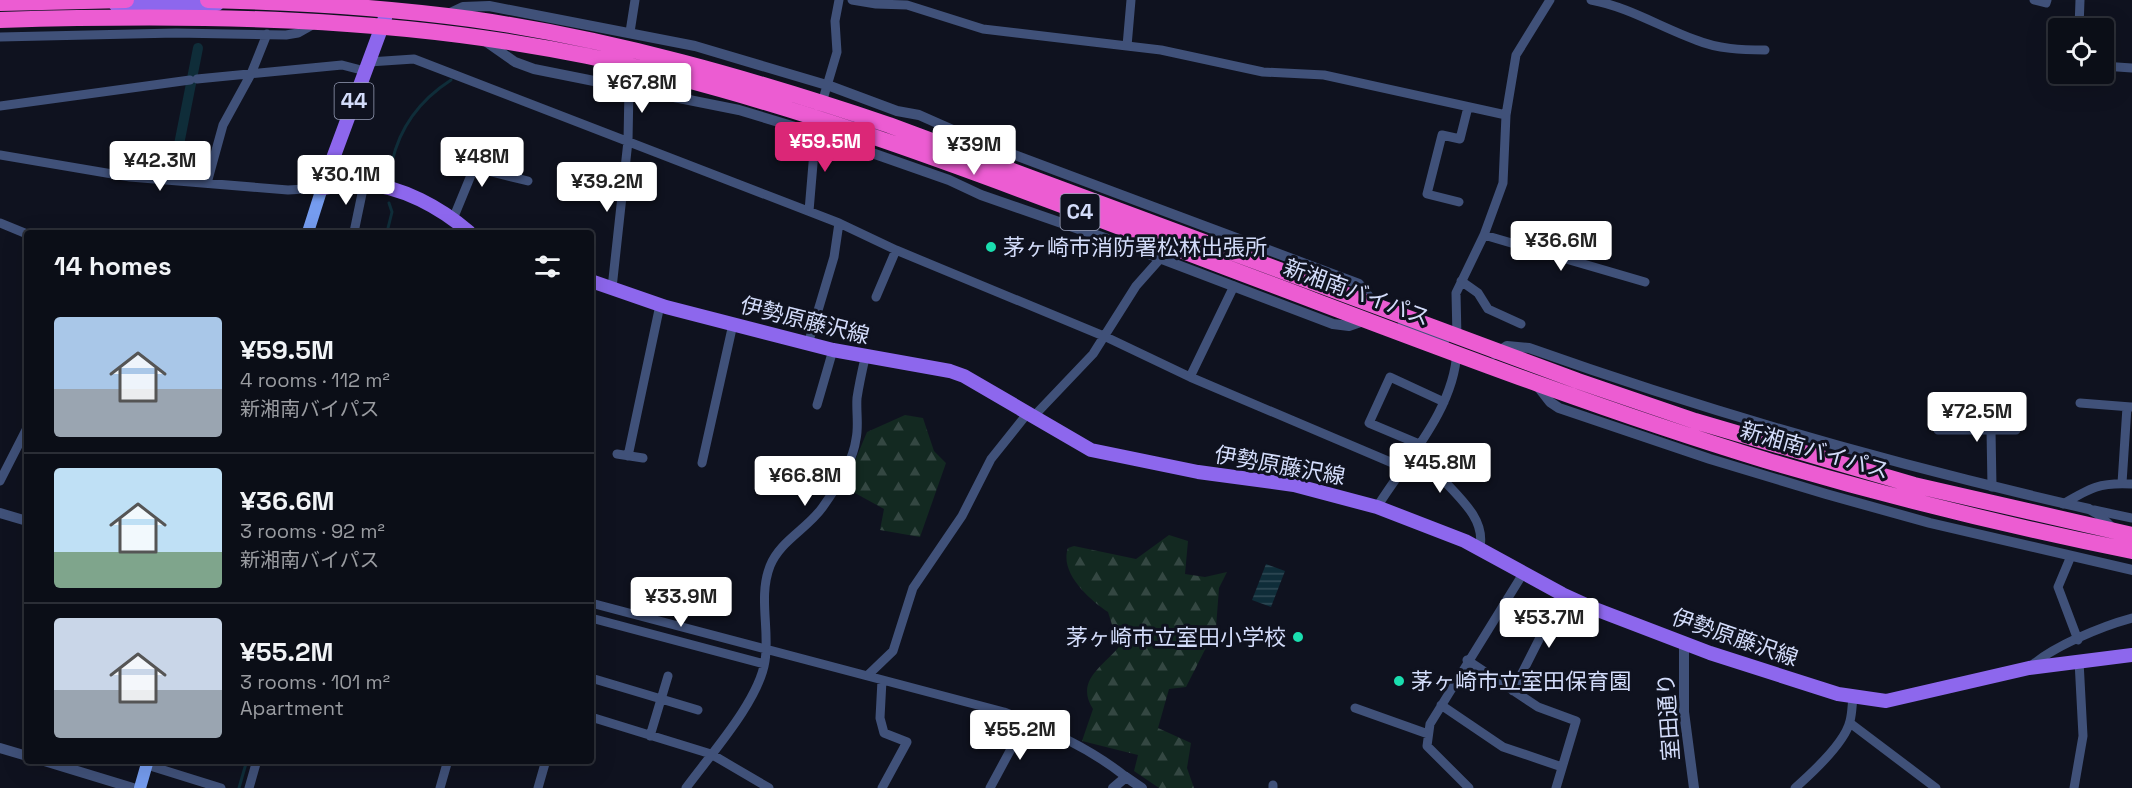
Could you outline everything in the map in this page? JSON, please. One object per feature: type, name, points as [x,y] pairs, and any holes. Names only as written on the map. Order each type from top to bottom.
[{"type":"highway","points":[[0,3],[126,0]]},
{"type":"highway","name":"新湘南バイパス","points":[[208,0],[339,5],[432,14],[562,34],[685,62],[889,124],[1578,381],[1695,421],[1914,485],[2132,535]]},
{"type":"highway","name":"新湘南バイパス","points":[[0,18],[187,16],[335,21],[429,30],[513,42],[675,77],[767,102],[889,142],[1520,376],[1691,436],[1885,494],[2132,551]]},
{"type":"main road","points":[[385,18],[392,0]]},
{"type":"main road","points":[[0,8],[152,2],[332,4],[385,18]]},
{"type":"main road","points":[[0,18],[186,13],[385,18]]},
{"type":"main road","name":"44","points":[[322,188],[385,18]]},
{"type":"main road","points":[[309,230],[322,188],[364,184],[401,192],[453,219],[467,230]]},
{"type":"main road","name":"伊勢原藤沢線","points":[[594,282],[660,305],[808,344],[865,358],[915,363],[950,371],[964,376],[1091,450],[1198,472],[1294,485],[1377,507],[1480,547],[1562,594],[1684,643],[1853,697],[1892,700],[2029,668],[2132,656]]},
{"type":"main road","points":[[140,788],[148,764]]},
{"type":"street","points":[[630,32],[635,0]]},
{"type":"street","points":[[809,211],[815,133],[825,84],[837,52],[835,21],[839,0]]},
{"type":"street","points":[[852,0],[917,7],[983,29],[1198,56],[1263,72],[1324,75],[1421,99],[1506,115]]},
{"type":"street","points":[[1126,46],[1131,0]]},
{"type":"street","points":[[1377,507],[1419,444],[1444,402],[1454,378],[1457,346],[1455,293],[1484,235],[1503,183],[1506,115],[1516,55],[1550,0]]},
{"type":"street","points":[[1591,0],[1628,9],[1707,44],[1740,50],[1765,50]]},
{"type":"street","points":[[2034,0],[2046,3],[2047,0]]},
{"type":"street","points":[[2079,18],[2080,0]]},
{"type":"street","points":[[385,18],[440,18],[463,7],[489,6],[630,32],[745,59],[825,84],[897,111],[931,119],[980,142],[1359,284],[1374,301],[1380,315]]},
{"type":"street","points":[[0,37],[298,33],[313,27],[318,16]]},
{"type":"street","points":[[385,18],[477,36],[515,62],[534,69],[629,87],[687,102],[739,110],[815,133],[1333,324],[1349,326],[1380,315],[1484,356],[1493,355],[1508,346],[1529,348],[1734,416],[1992,487],[2132,519]]},
{"type":"street","points":[[207,183],[223,124],[251,74],[267,34]]},
{"type":"street","points":[[0,106],[193,80],[342,65],[367,67],[414,59],[839,223],[896,250],[1106,337],[1190,377],[1402,467]]},
{"type":"street","points":[[2114,67],[2132,68]]},
{"type":"street","points":[[612,288],[628,141],[629,87]]},
{"type":"street","points":[[1459,202],[1427,194],[1442,135],[1460,139],[1468,107]]},
{"type":"street","points":[[453,219],[476,168],[483,146]]},
{"type":"street","points":[[0,155],[130,177],[288,190],[322,188]]},
{"type":"street","points":[[476,168],[528,180]]},
{"type":"street","points":[[354,230],[364,184]]},
{"type":"street","points":[[868,675],[893,651],[913,588],[962,516],[998,447],[1094,354],[1136,286],[1164,260],[1185,219]]},
{"type":"street","points":[[0,223],[24,233]]},
{"type":"street","points":[[808,344],[834,257],[839,223]]},
{"type":"street","points":[[1484,235],[1645,282]]},
{"type":"street","points":[[876,297],[896,250]]},
{"type":"street","points":[[1461,281],[1478,293],[1488,309],[1521,324]]},
{"type":"street","points":[[1190,377],[1234,286]]},
{"type":"street","points":[[628,456],[660,305]]},
{"type":"street","points":[[702,463],[733,324]]},
{"type":"street","points":[[817,405],[833,350]]},
{"type":"street","points":[[1473,352],[1527,376],[1550,402],[1559,408],[1675,448],[1826,494],[2132,570]]},
{"type":"street","points":[[686,788],[748,702],[764,664],[766,650],[765,589],[770,566],[792,536],[820,511],[849,459],[856,441],[857,398],[865,358]]},
{"type":"street","points":[[1444,402],[1390,377],[1370,423],[1419,444],[1426,464],[1466,504],[1481,541],[1480,547]]},
{"type":"street","points":[[2063,504],[2094,486],[2106,483],[2127,484],[2129,407],[2079,403]]},
{"type":"street","points":[[1938,430],[2016,430]]},
{"type":"street","points":[[1991,430],[1992,487]]},
{"type":"street","points":[[0,481],[24,434]]},
{"type":"street","points":[[617,454],[643,458]]},
{"type":"street","points":[[2089,509],[2098,514],[2124,540],[2132,542]]},
{"type":"street","points":[[0,513],[24,520]]},
{"type":"street","points":[[2071,556],[2058,587],[2078,640]]},
{"type":"street","points":[[1469,788],[1427,746],[1430,724],[1467,660],[1524,572]]},
{"type":"street","points":[[1513,691],[1562,594]]},
{"type":"street","points":[[594,604],[987,707],[1026,721],[1109,764],[1142,788]]},
{"type":"street","points":[[2029,668],[2037,660],[2078,640],[2132,618]]},
{"type":"street","points":[[594,619],[764,664]]},
{"type":"street","name":"室田通り","points":[[1684,643],[1684,712],[1694,788]]},
{"type":"street","points":[[1467,660],[1538,707],[1576,721],[1556,788]]},
{"type":"street","points":[[2074,788],[2083,736],[2079,661]]},
{"type":"street","points":[[650,736],[668,676]]},
{"type":"street","points":[[594,679],[698,710]]},
{"type":"street","points":[[882,680],[880,718],[884,733],[907,742],[882,788]]},
{"type":"street","points":[[1796,788],[1833,750],[1850,723],[1853,697]]},
{"type":"street","points":[[1441,705],[1503,747],[1562,767]]},
{"type":"street","points":[[1355,708],[1428,734]]},
{"type":"street","points":[[594,718],[711,754],[769,788]]},
{"type":"street","points":[[990,788],[1026,721]]},
{"type":"street","points":[[1850,723],[1936,788]]},
{"type":"street","points":[[0,748],[24,754]]},
{"type":"street","points":[[54,764],[133,788]]},
{"type":"street","points":[[151,764],[221,788]]},
{"type":"street","points":[[249,788],[256,764]]},
{"type":"street","points":[[440,788],[445,764]]},
{"type":"street","points":[[538,788],[545,764]]},
{"type":"street","points":[[1113,788],[1126,777]]},
{"type":"green space","points":[[905,415],[923,418],[934,451],[946,463],[920,537],[880,530],[884,509],[844,487],[867,432]]},
{"type":"green space","points":[[1169,535],[1188,541],[1185,574],[1205,577],[1227,572],[1219,588],[1216,628],[1186,687],[1169,689],[1158,728],[1191,743],[1187,768],[1194,788],[1159,788],[1134,771],[1138,755],[1082,741],[1093,709],[1088,699],[1089,682],[1119,647],[1108,612],[1085,593],[1072,576],[1066,557],[1068,548],[1074,546],[1136,559]]},
{"type":"water","points":[[1266,564],[1285,571],[1271,607],[1252,600]]},
{"type":"waterway","points":[[174,170],[198,48]]},
{"type":"waterway","points":[[392,162],[400,137],[413,115],[430,96],[451,80]]},
{"type":"waterway","points":[[388,230],[392,212],[389,203]]},
{"type":"waterway","points":[[239,788],[246,764]]},
{"type":"place","name":"茅ヶ崎市消防署松林出張所","points":[[991,247]]},
{"type":"place","name":"茅ヶ崎市立室田小学校","points":[[1298,637]]},
{"type":"place","name":"茅ヶ崎市立室田保育園","points":[[1399,681]]}]
